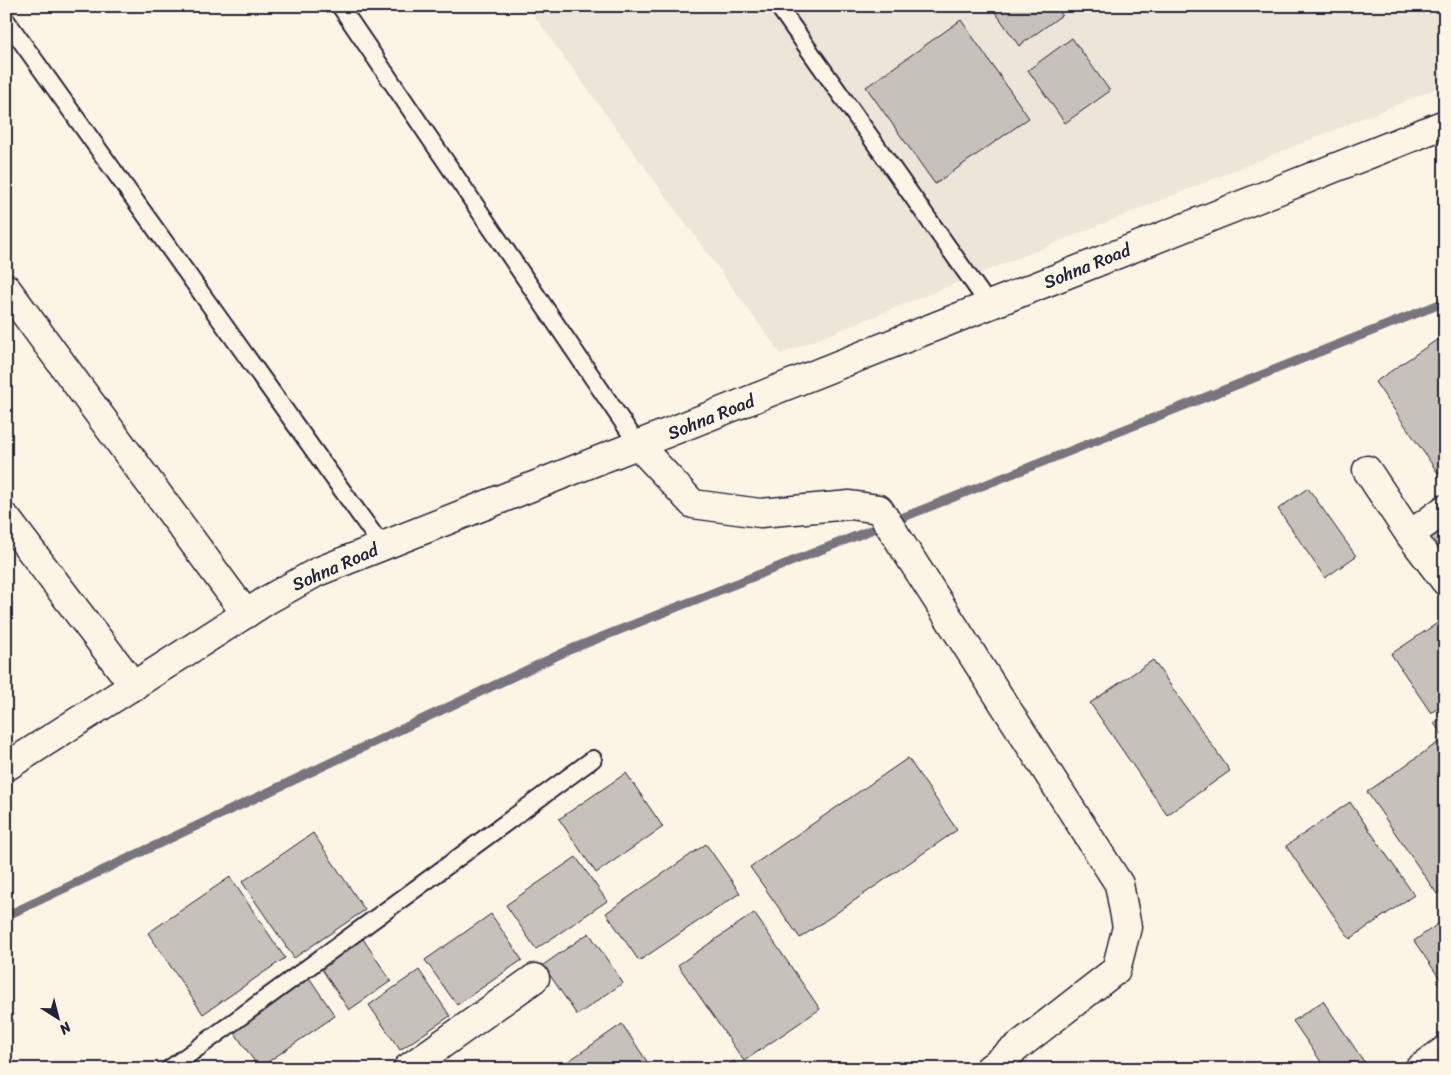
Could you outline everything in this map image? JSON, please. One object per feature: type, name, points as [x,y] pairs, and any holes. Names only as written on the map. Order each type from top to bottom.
[{"type":"street","name":"Sohna Road","points":[[6,767],[246,614],[317,572],[639,446],[1445,124]]},
{"type":"street","points":[[6,288],[246,614]]},
{"type":"street","points":[[639,446],[693,504],[760,513],[850,505],[879,509],[1118,884],[1127,927],[1116,970],[989,1069]]},
{"type":"street","points":[[1367,470],[1410,535],[1445,581]]},
{"type":"street","points":[[1410,535],[1445,510]]},
{"type":"street","points":[[6,518],[134,686]]},
{"type":"street","points":[[407,1069],[534,978]]},
{"type":"street","points":[[1419,1069],[1445,1050]]},
{"type":"lane","points":[[340,6],[639,446]]},
{"type":"lane","points":[[778,6],[989,305]]},
{"type":"lane","points":[[6,20],[382,546]]},
{"type":"lane","points":[[169,1069],[593,759]]},
{"type":"shaded area","points":[[527,6],[1445,6],[1445,85],[781,354]]},
{"type":"building","points":[[991,6],[1056,6],[1062,15],[1019,46]]},
{"type":"building","points":[[961,20],[1029,118],[935,184],[866,87]]},
{"type":"building","points":[[1072,38],[1110,91],[1065,123],[1028,70]]},
{"type":"building","points":[[1438,339],[1445,349],[1445,468],[1438,473],[1375,382]]},
{"type":"building","points":[[1308,488],[1356,556],[1325,578],[1278,509]]},
{"type":"building","points":[[1445,523],[1445,571],[1423,538]]},
{"type":"building","points":[[1445,618],[1445,703],[1431,713],[1391,654]]},
{"type":"building","points":[[1153,660],[1230,771],[1167,815],[1090,703]]},
{"type":"building","points":[[1445,716],[1445,739],[1434,723]]},
{"type":"building","points":[[1443,739],[1445,888],[1437,894],[1367,792]]},
{"type":"building","points":[[908,758],[957,830],[800,938],[750,867]]},
{"type":"building","points":[[626,773],[663,827],[596,873],[559,819]]},
{"type":"building","points":[[1350,802],[1414,895],[1350,939],[1286,846]]},
{"type":"building","points":[[313,833],[365,910],[294,958],[242,882]]},
{"type":"building","points":[[706,844],[740,893],[639,961],[606,913]]},
{"type":"building","points":[[576,857],[607,901],[536,949],[506,905]]},
{"type":"building","points":[[230,877],[285,958],[203,1014],[148,933]]},
{"type":"building","points":[[754,913],[820,1009],[744,1061],[678,965]]},
{"type":"building","points":[[491,914],[522,960],[457,1005],[425,960]]},
{"type":"building","points":[[1442,921],[1445,924],[1445,986],[1414,941]]},
{"type":"building","points":[[359,933],[391,981],[349,1010],[317,962]]},
{"type":"building","points":[[589,933],[623,983],[577,1015],[543,965]]},
{"type":"building","points":[[419,970],[450,1016],[400,1050],[369,1005]]},
{"type":"building","points":[[306,973],[335,1016],[259,1068],[230,1026]]},
{"type":"building","points":[[1323,1001],[1369,1069],[1326,1069],[1293,1021]]},
{"type":"building","points":[[622,1024],[652,1069],[557,1069]]},
{"type":"building","points":[[734,1061],[739,1069],[723,1069]]},
{"type":"waterway","points":[[6,916],[569,650],[1445,302]]}]
